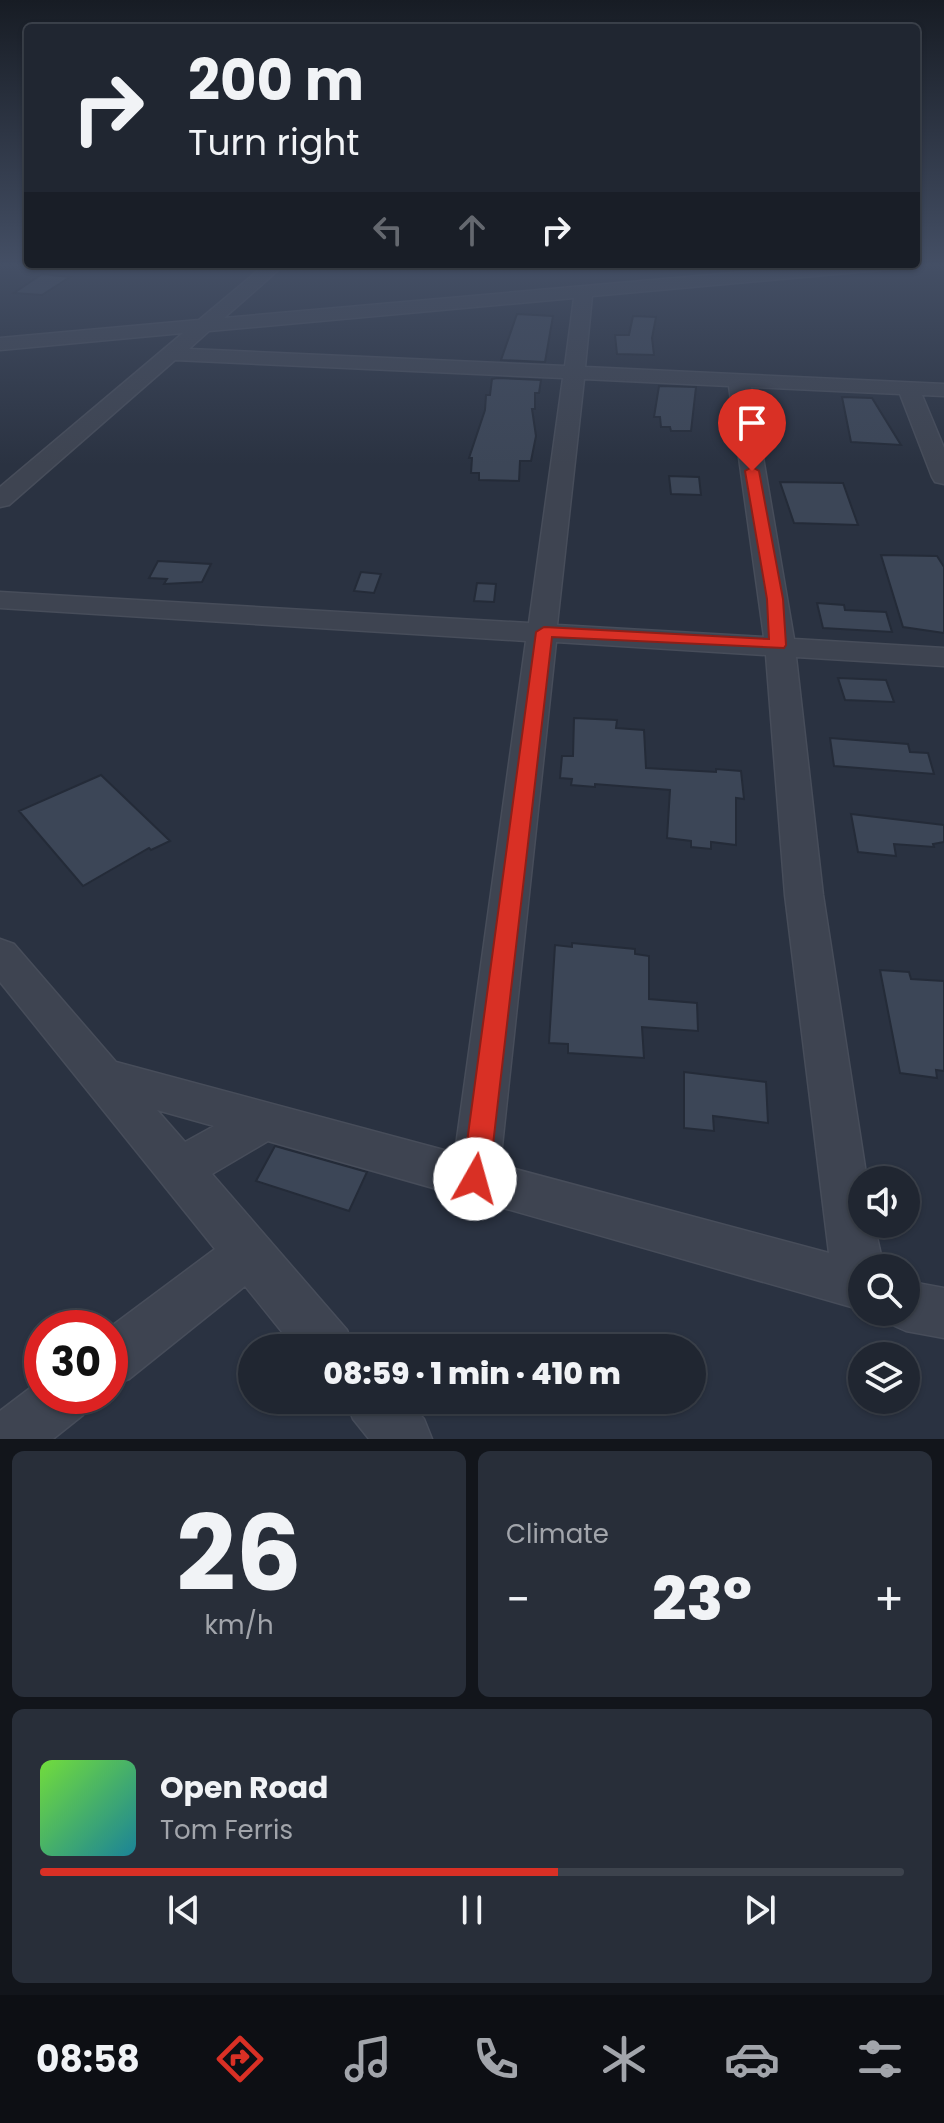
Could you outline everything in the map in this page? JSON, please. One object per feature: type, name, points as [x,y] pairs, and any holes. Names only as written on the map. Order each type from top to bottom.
[{"type":"street","points":[[0,344],[150,330]]},
{"type":"street","points":[[0,500],[199,330]]},
{"type":"street","points":[[475,1179],[580,330]]},
{"type":"street","points":[[169,354],[944,390]]},
{"type":"street","points":[[739,381],[775,599],[804,895],[854,1254]]},
{"type":"street","points":[[908,388],[944,477]]},
{"type":"street","points":[[0,600],[944,657]]},
{"type":"street","points":[[0,954],[316,1334]]},
{"type":"street","points":[[101,1076],[848,1282]]},
{"type":"street","points":[[179,1169],[264,1121]]},
{"type":"street","points":[[128,1346],[249,1252]]},
{"type":"street","points":[[920,1309],[944,1313]]},
{"type":"street","points":[[8,1439],[41,1414]]},
{"type":"street","points":[[383,1414],[404,1439]]},
{"type":"building","points":[[511,330],[551,330],[545,362],[501,360]]},
{"type":"building","points":[[630,330],[653,330],[654,355],[617,354],[615,335],[629,335]]},
{"type":"building","points":[[492,379],[541,380],[539,393],[535,393],[535,409],[532,409],[536,436],[531,461],[520,461],[519,481],[479,480],[479,473],[471,473],[472,458],[469,458],[485,410],[486,395],[490,395]]},
{"type":"building","points":[[659,386],[696,387],[691,431],[671,431],[670,427],[661,427],[660,417],[654,417]]},
{"type":"building","points":[[842,397],[872,398],[901,445],[851,442]]},
{"type":"building","points":[[669,476],[699,477],[701,495],[671,494]]},
{"type":"building","points":[[780,482],[843,483],[858,525],[794,523]]},
{"type":"building","points":[[881,555],[937,556],[944,567],[944,633],[903,627]]},
{"type":"building","points":[[158,561],[211,564],[202,582],[164,584],[167,579],[149,578]]},
{"type":"building","points":[[361,572],[381,574],[374,593],[354,591]]},
{"type":"building","points":[[477,583],[496,584],[494,602],[474,601]]},
{"type":"building","points":[[817,603],[844,605],[845,610],[886,612],[892,632],[823,628]]},
{"type":"building","points":[[838,678],[886,680],[894,702],[845,700]]},
{"type":"building","points":[[574,718],[617,720],[616,728],[644,730],[646,768],[741,771],[744,799],[736,798],[736,845],[711,842],[711,849],[691,847],[691,841],[667,838],[670,790],[571,785],[572,779],[560,778],[562,756],[573,756]]},
{"type":"building","points":[[830,738],[908,744],[910,752],[928,753],[934,774],[834,766]]},
{"type":"building","points":[[101,775],[170,841],[151,850],[149,848],[83,886],[19,811]]},
{"type":"building","points":[[851,814],[944,825],[944,842],[933,844],[934,847],[894,844],[896,856],[858,852]]},
{"type":"building","points":[[572,943],[635,949],[635,954],[649,956],[649,999],[697,1003],[698,1031],[642,1027],[644,1058],[568,1053],[568,1044],[549,1043],[555,945],[572,947]]},
{"type":"building","points":[[880,970],[909,972],[911,979],[944,981],[944,1071],[936,1070],[937,1078],[900,1073]]},
{"type":"building","points":[[684,1072],[766,1082],[768,1123],[713,1116],[714,1131],[684,1128]]},
{"type":"building","points":[[275,1146],[367,1172],[349,1211],[256,1181]]},
{"type":"route","points":[[475,1179],[544,632],[778,645],[775,599],[752,471]]}]
